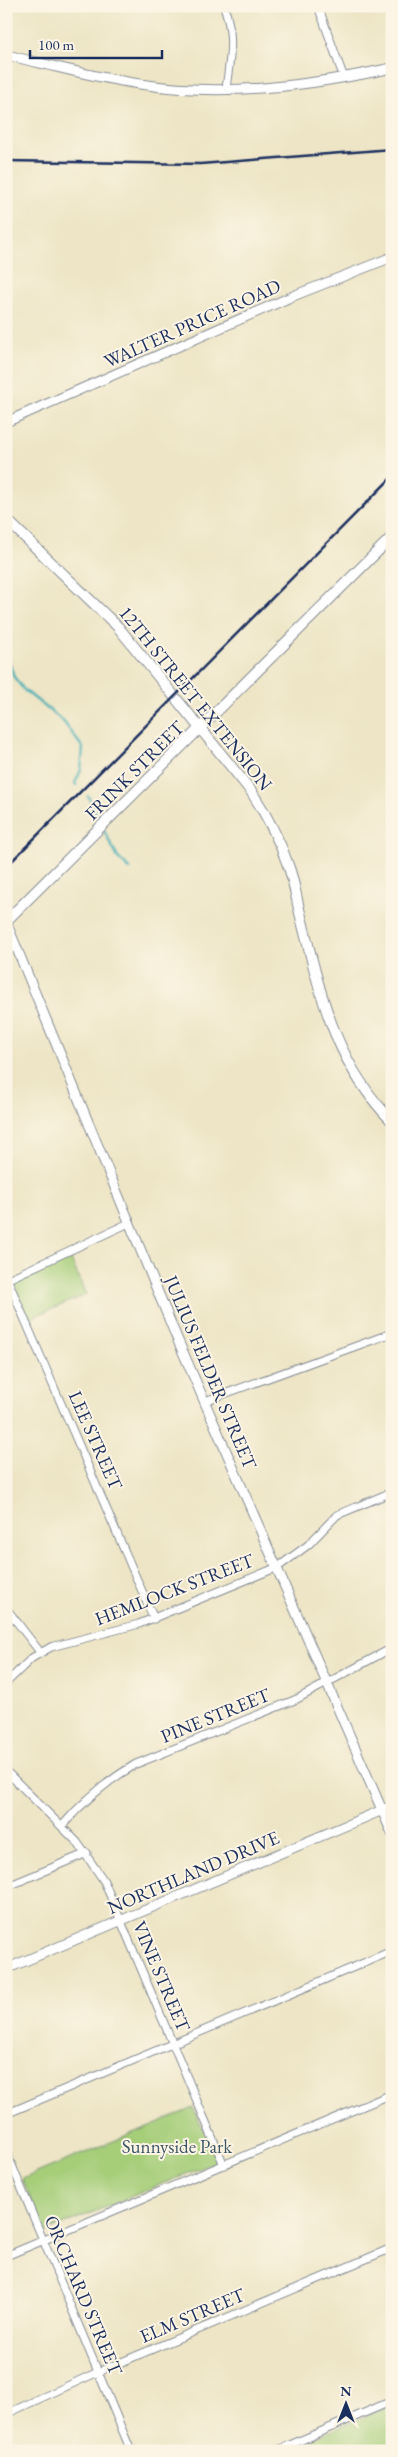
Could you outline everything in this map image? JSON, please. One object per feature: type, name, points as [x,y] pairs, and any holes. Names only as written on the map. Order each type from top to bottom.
[{"type":"main road","name":"12TH STREET EXTENSION","points":[[6,519],[118,627],[246,784],[267,816],[289,866],[324,1001],[336,1039],[350,1066],[377,1106],[392,1121]]},
{"type":"main road","name":"FRINK STREET","points":[[6,921],[392,537]]},
{"type":"street","points":[[224,6],[232,27],[226,89]]},
{"type":"street","points":[[318,6],[344,78]]},
{"type":"street","points":[[6,55],[139,84],[226,89],[286,86],[344,78],[392,68]]},
{"type":"street","name":"WALTER PRICE ROAD","points":[[6,422],[293,296],[392,257]]},
{"type":"street","name":"JULIUS FELDER STREET","points":[[6,921],[129,1223],[392,1833]]},
{"type":"street","points":[[7,1278],[129,1223]]},
{"type":"street","name":"LEE STREET","points":[[7,1278],[154,1619]]},
{"type":"street","points":[[205,1401],[392,1333]]},
{"type":"street","name":"HEMLOCK STREET","points":[[6,1683],[40,1652],[58,1644],[99,1636],[154,1619],[278,1567],[308,1545],[337,1515],[392,1492]]},
{"type":"street","points":[[6,1608],[40,1652]]},
{"type":"street","name":"PINE STREET","points":[[62,1826],[88,1796],[136,1764],[262,1714],[327,1683],[392,1648]]},
{"type":"street","name":"VINE STREET","points":[[6,1771],[87,1853],[104,1881],[224,2165]]},
{"type":"street","name":"NORTHLAND DRIVE","points":[[6,1968],[392,1806]]},
{"type":"street","points":[[6,1888],[87,1853]]},
{"type":"street","points":[[6,2114],[392,1952]]},
{"type":"street","points":[[6,2256],[392,2094]]},
{"type":"street","name":"ORCHARD STREET","points":[[6,2151],[131,2451]]},
{"type":"street","name":"ELM STREET","points":[[6,2414],[98,2372],[392,2248]]},
{"type":"street","points":[[276,2451],[392,2401]]},
{"type":"green space","points":[[70,1257],[86,1295],[28,1319],[13,1281]]},
{"type":"green space","name":"Sunnyside Park","points":[[193,2108],[218,2161],[45,2232],[22,2179]]},
{"type":"green space","points":[[392,2405],[392,2451],[284,2451]]},
{"type":"waterway","points":[[6,659],[9,662],[14,677],[24,690],[63,721],[83,748],[81,770],[75,783],[76,785]]},
{"type":"waterway","points":[[88,796],[101,824]]},
{"type":"waterway","points":[[103,829],[118,858],[130,869]]},
{"type":"railway","points":[[6,161],[200,164],[392,149]]},
{"type":"railway","points":[[6,867],[392,477]]}]
